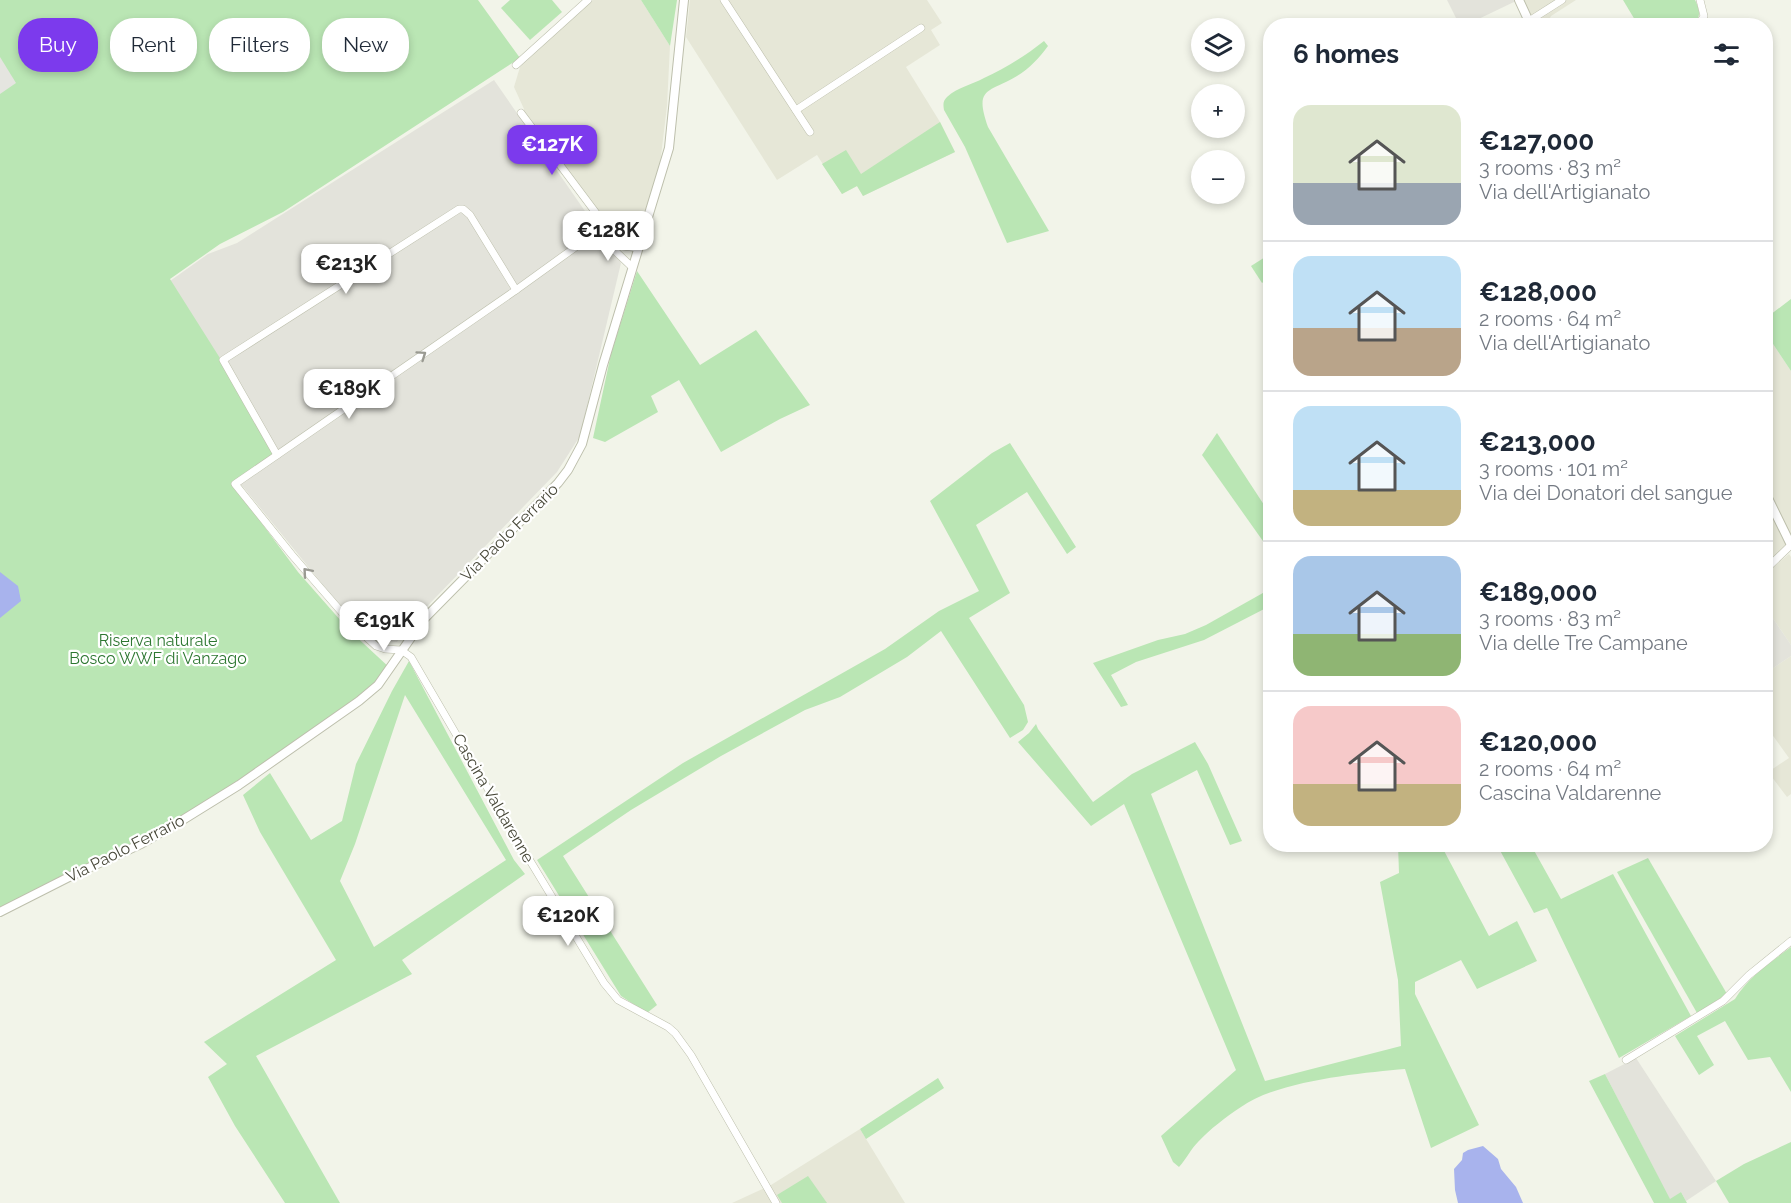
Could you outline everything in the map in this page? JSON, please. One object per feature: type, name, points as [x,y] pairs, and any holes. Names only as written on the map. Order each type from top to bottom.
[{"type":"street","points":[[516,65],[588,0]]},
{"type":"street","name":"Via Paolo Ferrario","points":[[0,912],[141,844],[239,784],[359,701],[378,685],[424,619],[558,483],[568,470],[582,444],[603,365],[669,148],[684,0]]},
{"type":"street","points":[[724,0],[810,132]]},
{"type":"street","points":[[1519,0],[1528,18]]},
{"type":"street","points":[[1537,18],[1562,0]]},
{"type":"street","points":[[1700,0],[1703,18]]},
{"type":"street","points":[[796,111],[921,28]]},
{"type":"street","points":[[521,113],[596,213],[618,255],[632,267]]},
{"type":"street","points":[[277,455],[223,360],[459,209],[471,215],[516,290]]},
{"type":"street","points":[[401,650],[385,649],[376,645],[351,623],[236,485],[236,482],[516,290],[602,228]]},
{"type":"street","points":[[609,239],[622,246],[638,248]]},
{"type":"street","points":[[1773,508],[1790,542],[1773,561]]},
{"type":"street","name":"Cascina Valdarenne","points":[[401,650],[411,657],[604,983],[618,1000],[658,1021],[675,1033],[691,1055],[776,1203]]},
{"type":"street","points":[[1626,1060],[1723,1001],[1749,975],[1791,941]]},
{"type":"shaded area","points":[[593,0],[641,0],[670,46],[667,106],[658,181],[637,235],[621,239],[523,113],[524,109],[514,87],[520,67]]},
{"type":"shaded area","points":[[690,0],[927,0],[942,23],[931,30],[940,45],[906,67],[940,122],[955,152],[863,196],[857,186],[842,194],[817,155],[777,180],[686,37]]},
{"type":"shaded area","points":[[1447,0],[1516,1],[1481,18],[1456,18]]},
{"type":"shaded area","points":[[1521,0],[1576,0],[1550,18],[1530,18]]},
{"type":"shaded area","points":[[0,57],[16,83],[0,94]]},
{"type":"shaded area","points":[[494,80],[621,263],[580,436],[557,472],[408,626],[397,642],[373,640],[355,624],[244,488],[232,478],[170,281],[208,254],[237,243]]},
{"type":"shaded area","points":[[1773,344],[1791,371],[1791,535],[1784,539],[1786,545],[1773,557]]},
{"type":"shaded area","points":[[1789,554],[1791,557],[1791,645],[1773,618],[1773,567]]},
{"type":"shaded area","points":[[1773,618],[1791,645],[1791,656],[1773,668]]},
{"type":"shaded area","points":[[1791,656],[1791,794],[1787,797],[1773,779],[1773,769],[1789,758],[1773,736],[1773,668]]},
{"type":"shaded area","points":[[1636,1058],[1716,1181],[1686,1201],[1681,1192],[1670,1200],[1605,1074]]},
{"type":"shaded area","points":[[860,1129],[905,1203],[732,1203],[771,1185]]},
{"type":"green space","name":"Riserva naturale Bosco WWF di Vanzago","points":[[0,0],[478,0],[520,58],[283,212],[220,244],[170,279],[230,374],[276,454],[232,483],[298,572],[349,630],[391,669],[344,711],[165,830],[0,915]]},
{"type":"green space","points":[[510,0],[552,0],[562,12],[530,40],[501,8]]},
{"type":"green space","points":[[641,0],[677,0],[670,46]]},
{"type":"green space","points":[[1623,0],[1695,0],[1699,11],[1698,18],[1634,18]]},
{"type":"green space","points":[[1044,41],[1048,46],[1038,59],[1017,76],[991,89],[983,98],[988,127],[1049,231],[1007,243],[965,147],[944,110],[944,103],[947,97],[956,91],[1008,66]]},
{"type":"green space","points":[[940,122],[955,152],[863,196],[857,186],[842,194],[822,164],[846,150],[861,174]]},
{"type":"green space","points":[[1263,258],[1262,283],[1251,266]]},
{"type":"green space","points":[[637,271],[700,365],[756,330],[810,405],[721,452],[679,380],[651,396],[658,412],[605,442],[593,438],[611,354]]},
{"type":"green space","points":[[1791,299],[1791,371],[1773,344],[1773,313]]},
{"type":"green space","points":[[1217,433],[1263,503],[1263,541],[1202,455]]},
{"type":"green space","points":[[1010,443],[1076,547],[1067,554],[1027,492],[976,525],[1010,593],[969,618],[1024,705],[1028,722],[1023,730],[1010,738],[941,631],[907,657],[840,697],[805,710],[721,756],[631,810],[563,856],[657,1005],[647,1013],[621,996],[537,860],[683,763],[885,649],[939,611],[979,591],[930,501],[992,453]]},
{"type":"green space","points":[[1263,593],[1263,610],[1204,640],[1136,662],[1111,675],[1128,705],[1121,707],[1093,663],[1158,640],[1185,634],[1206,625]]},
{"type":"green space","points":[[409,661],[514,860],[525,874],[402,960],[412,974],[256,1056],[340,1203],[285,1203],[235,1126],[208,1077],[227,1064],[204,1042],[336,960],[260,832],[243,795],[270,773],[311,840],[342,821],[356,764]],"holes":[[[405,695],[506,860],[374,947],[340,881],[355,844]]]},
{"type":"green space","points":[[1036,724],[1093,802],[1132,774],[1195,742],[1208,764],[1242,841],[1230,845],[1197,770],[1151,794],[1265,1081],[1401,1046],[1398,980],[1380,882],[1399,873],[1398,852],[1445,852],[1489,936],[1517,921],[1537,961],[1477,989],[1461,960],[1415,982],[1415,994],[1479,1125],[1431,1148],[1405,1069],[1365,1073],[1297,1085],[1257,1098],[1218,1123],[1196,1145],[1179,1167],[1173,1162],[1161,1136],[1236,1070],[1124,804],[1091,826],[1018,742]]},
{"type":"green space","points":[[1501,852],[1535,852],[1561,899],[1613,874],[1691,1016],[1619,1058],[1547,908],[1534,913]]},
{"type":"green space","points":[[1648,858],[1727,994],[1697,1013],[1617,872]]},
{"type":"green space","points":[[1791,947],[1791,1092],[1770,1057],[1748,1060],[1725,1021],[1697,1036],[1714,1065],[1699,1075],[1675,1036],[1735,999],[1753,977]]},
{"type":"green space","points":[[1605,1074],[1670,1199],[1681,1192],[1687,1203],[1654,1203],[1589,1081]]},
{"type":"green space","points":[[938,1078],[944,1088],[866,1139],[860,1129]]},
{"type":"green space","points":[[1791,1142],[1791,1203],[1729,1203],[1716,1181],[1744,1164]]},
{"type":"green space","points":[[808,1176],[827,1203],[782,1203],[777,1195]]},
{"type":"water","points":[[0,572],[18,586],[21,601],[0,618]]},
{"type":"water","points":[[1483,1146],[1498,1159],[1501,1169],[1516,1187],[1523,1203],[1458,1203],[1454,1169],[1462,1160],[1463,1153]]}]
